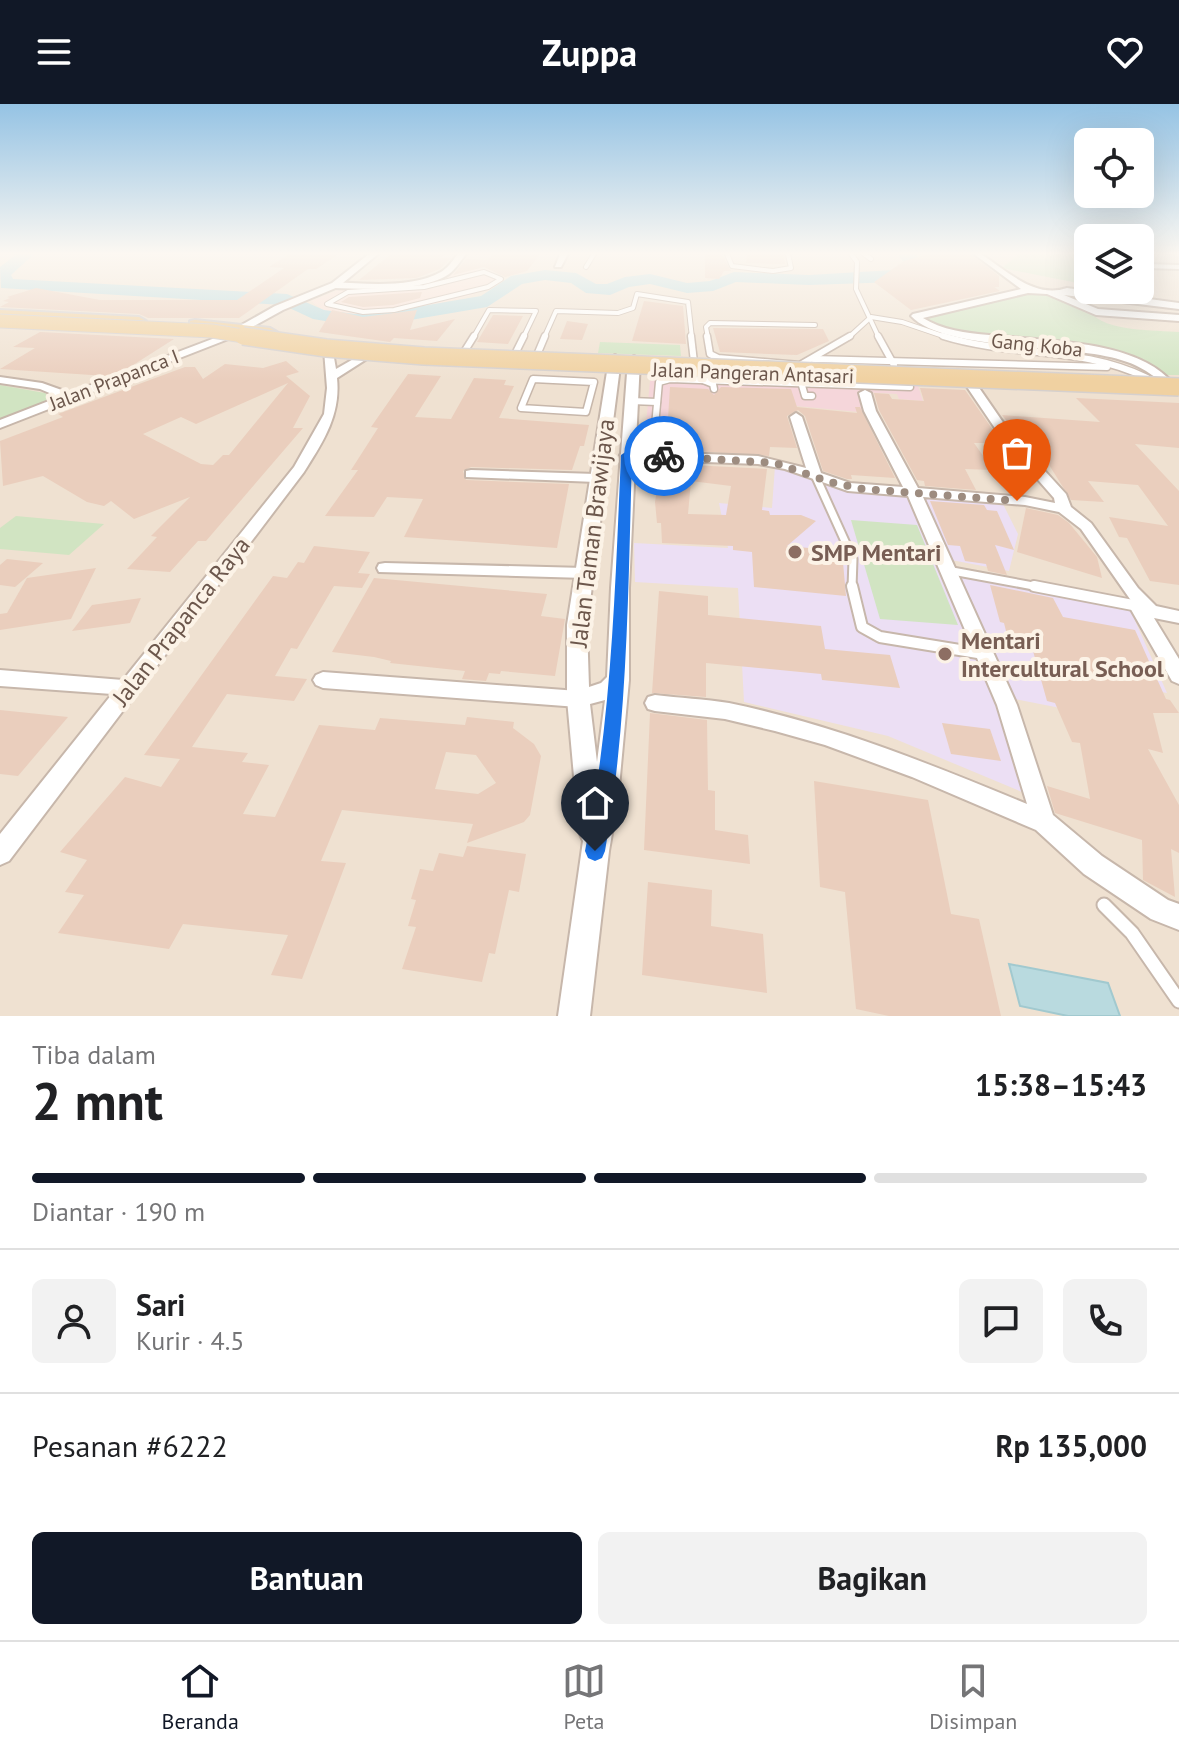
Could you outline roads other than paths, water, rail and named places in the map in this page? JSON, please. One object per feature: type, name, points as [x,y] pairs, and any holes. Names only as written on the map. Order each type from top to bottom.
[{"type":"main road","points":[[0,319],[245,329],[368,350]]},
{"type":"main road","points":[[0,319],[212,331],[326,348],[424,356],[1171,382]]},
{"type":"main road","points":[[0,319],[228,336],[328,352]]},
{"type":"main road","name":"Jalan Pangeran Antasari","points":[[328,352],[368,350],[515,354],[624,364],[694,362],[899,370],[980,368],[1171,382]]},
{"type":"main road","name":"Jalan Pangeran Antasari","points":[[368,350],[624,364],[899,370],[969,381],[1171,382]]},
{"type":"street","points":[[228,336],[307,297]]},
{"type":"street","name":"Gang Koba","points":[[999,297],[916,316],[942,330],[997,341],[1101,352],[1137,362],[1171,382]]},
{"type":"street","points":[[1059,297],[1096,312],[1179,318]]},
{"type":"street","points":[[1115,297],[1179,306]]},
{"type":"street","name":"Jalan Prapanca I","points":[[0,424],[228,336]]},
{"type":"street","points":[[333,376],[368,350]]},
{"type":"street","name":"Jalan Prapanca Raya","points":[[0,853],[299,469],[331,412],[335,388],[328,352]]},
{"type":"street","name":"Jalan Taman Brawijaya","points":[[574,1016],[595,851],[605,798],[618,680],[630,400],[624,364]]},
{"type":"street","name":"Jalan Taman Brawijaya","points":[[595,851],[578,699],[577,625],[596,478],[597,410],[624,364]]},
{"type":"street","points":[[0,380],[42,386],[69,397]]},
{"type":"street","points":[[969,381],[1007,437],[1061,497],[1064,509]]},
{"type":"street","points":[[865,393],[870,411],[914,494],[985,654],[1016,730],[1044,822]]},
{"type":"street","points":[[796,417],[815,475]]},
{"type":"street","points":[[627,455],[758,460],[848,487],[1025,501],[1064,509],[1086,526],[1145,608],[1179,676]]},
{"type":"street","points":[[471,474],[596,478]]},
{"type":"street","points":[[385,568],[585,573]]},
{"type":"street","points":[[1145,608],[1179,617]]},
{"type":"street","points":[[0,678],[130,688]]},
{"type":"street","points":[[323,680],[578,699],[608,690],[618,680]]},
{"type":"street","points":[[655,703],[750,716],[826,736],[905,764],[1044,822],[1093,865],[1160,910],[1179,917]]},
{"type":"lane","points":[[332,297],[327,304],[363,312],[394,310],[449,297]]},
{"type":"lane","points":[[537,355],[556,311],[618,313],[633,308],[638,297]]},
{"type":"lane","points":[[655,297],[688,302],[694,362]]},
{"type":"lane","points":[[860,297],[899,370]]},
{"type":"lane","points":[[464,352],[489,310],[536,311],[515,354]]},
{"type":"lane","points":[[628,435],[654,437],[659,382],[804,368],[843,342],[871,317],[895,320],[969,343],[1074,356],[1125,367],[1171,382]]},
{"type":"lane","points":[[804,368],[713,356],[710,354],[707,325],[815,325]]},
{"type":"lane","points":[[980,368],[1125,367]]},
{"type":"lane","points":[[804,368],[805,396],[812,396]]},
{"type":"lane","points":[[533,379],[594,382],[597,410],[586,412],[521,408],[533,379]]},
{"type":"lane","points":[[670,379],[707,381],[713,384],[714,389]]},
{"type":"lane","points":[[630,400],[657,402]]},
{"type":"lane","points":[[815,475],[853,559],[852,593],[862,627],[880,637],[985,654]]},
{"type":"lane","points":[[947,570],[1145,608]]},
{"type":"lane","points":[[1104,905],[1132,933],[1179,1001]]},
{"type":"water","points":[[1009,964],[1108,983],[1120,1016],[1068,1016],[1020,1006]]},
{"type":"waterway","points":[[227,297],[287,300],[320,315],[355,320],[387,318],[487,301],[493,297]]},
{"type":"place","name":"SMP Mentari","points":[[795,552]]},
{"type":"place","name":"Mentari Intercultural School","points":[[945,654]]}]
